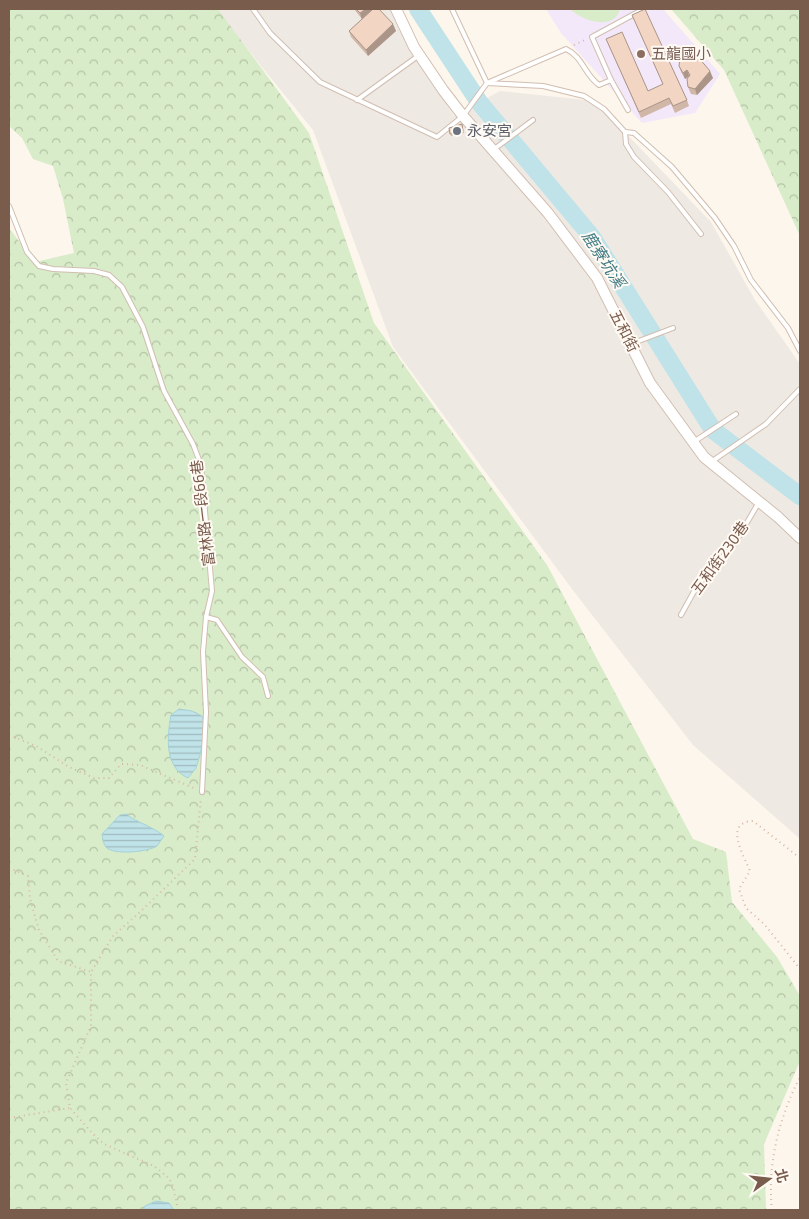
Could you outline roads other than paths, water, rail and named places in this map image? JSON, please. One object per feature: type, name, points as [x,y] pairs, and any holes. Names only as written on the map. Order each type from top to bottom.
[{"type":"street","name":"五和街","points":[[396,9],[420,55],[442,90],[548,213],[597,278],[650,382],[693,443],[704,457],[800,538]]},
{"type":"lane","points":[[253,9],[270,33],[320,82],[438,137],[463,116],[487,83],[566,48],[576,54],[591,79],[600,85],[611,80]]},
{"type":"lane","points":[[452,9],[487,83]]},
{"type":"lane","points":[[628,110],[611,80],[592,37],[640,11],[639,9]]},
{"type":"lane","points":[[356,100],[420,55]]},
{"type":"lane","points":[[487,83],[543,86],[584,96],[604,109],[625,132],[626,144],[634,157],[668,192],[702,234]]},
{"type":"lane","points":[[493,150],[533,120]]},
{"type":"lane","points":[[625,132],[634,133],[672,167],[715,218],[734,246],[751,280],[788,328],[800,351]]},
{"type":"lane","name":"富林路一段66巷","points":[[9,206],[27,252],[39,266],[94,271],[109,275],[126,293],[143,327],[164,391],[193,444],[201,465],[212,591],[206,617],[203,652],[206,712],[202,792]]},
{"type":"lane","points":[[631,344],[674,328]]},
{"type":"lane","points":[[711,462],[758,429],[789,402],[800,389]]},
{"type":"lane","points":[[693,443],[736,414]]},
{"type":"lane","name":"五和街230巷","points":[[681,615],[697,586],[735,543],[759,502]]},
{"type":"lane","points":[[206,617],[217,620],[242,657],[263,677],[268,696]]},
{"type":"water","points":[[179,709],[192,711],[202,716],[206,726],[196,768],[188,778],[175,767],[169,751],[171,715]]},
{"type":"water","points":[[127,814],[164,836],[157,846],[147,850],[132,852],[107,848],[102,834],[120,815]]},
{"type":"water","points":[[156,1201],[169,1203],[174,1210],[143,1210],[145,1206]]},
{"type":"waterway","name":"鹿寮坑溪","points":[[418,9],[479,102],[592,237],[713,430],[800,496]]},
{"type":"place","name":"五龍國小","points":[[641,54]]},
{"type":"place","name":"永安宮","points":[[457,131]]}]
